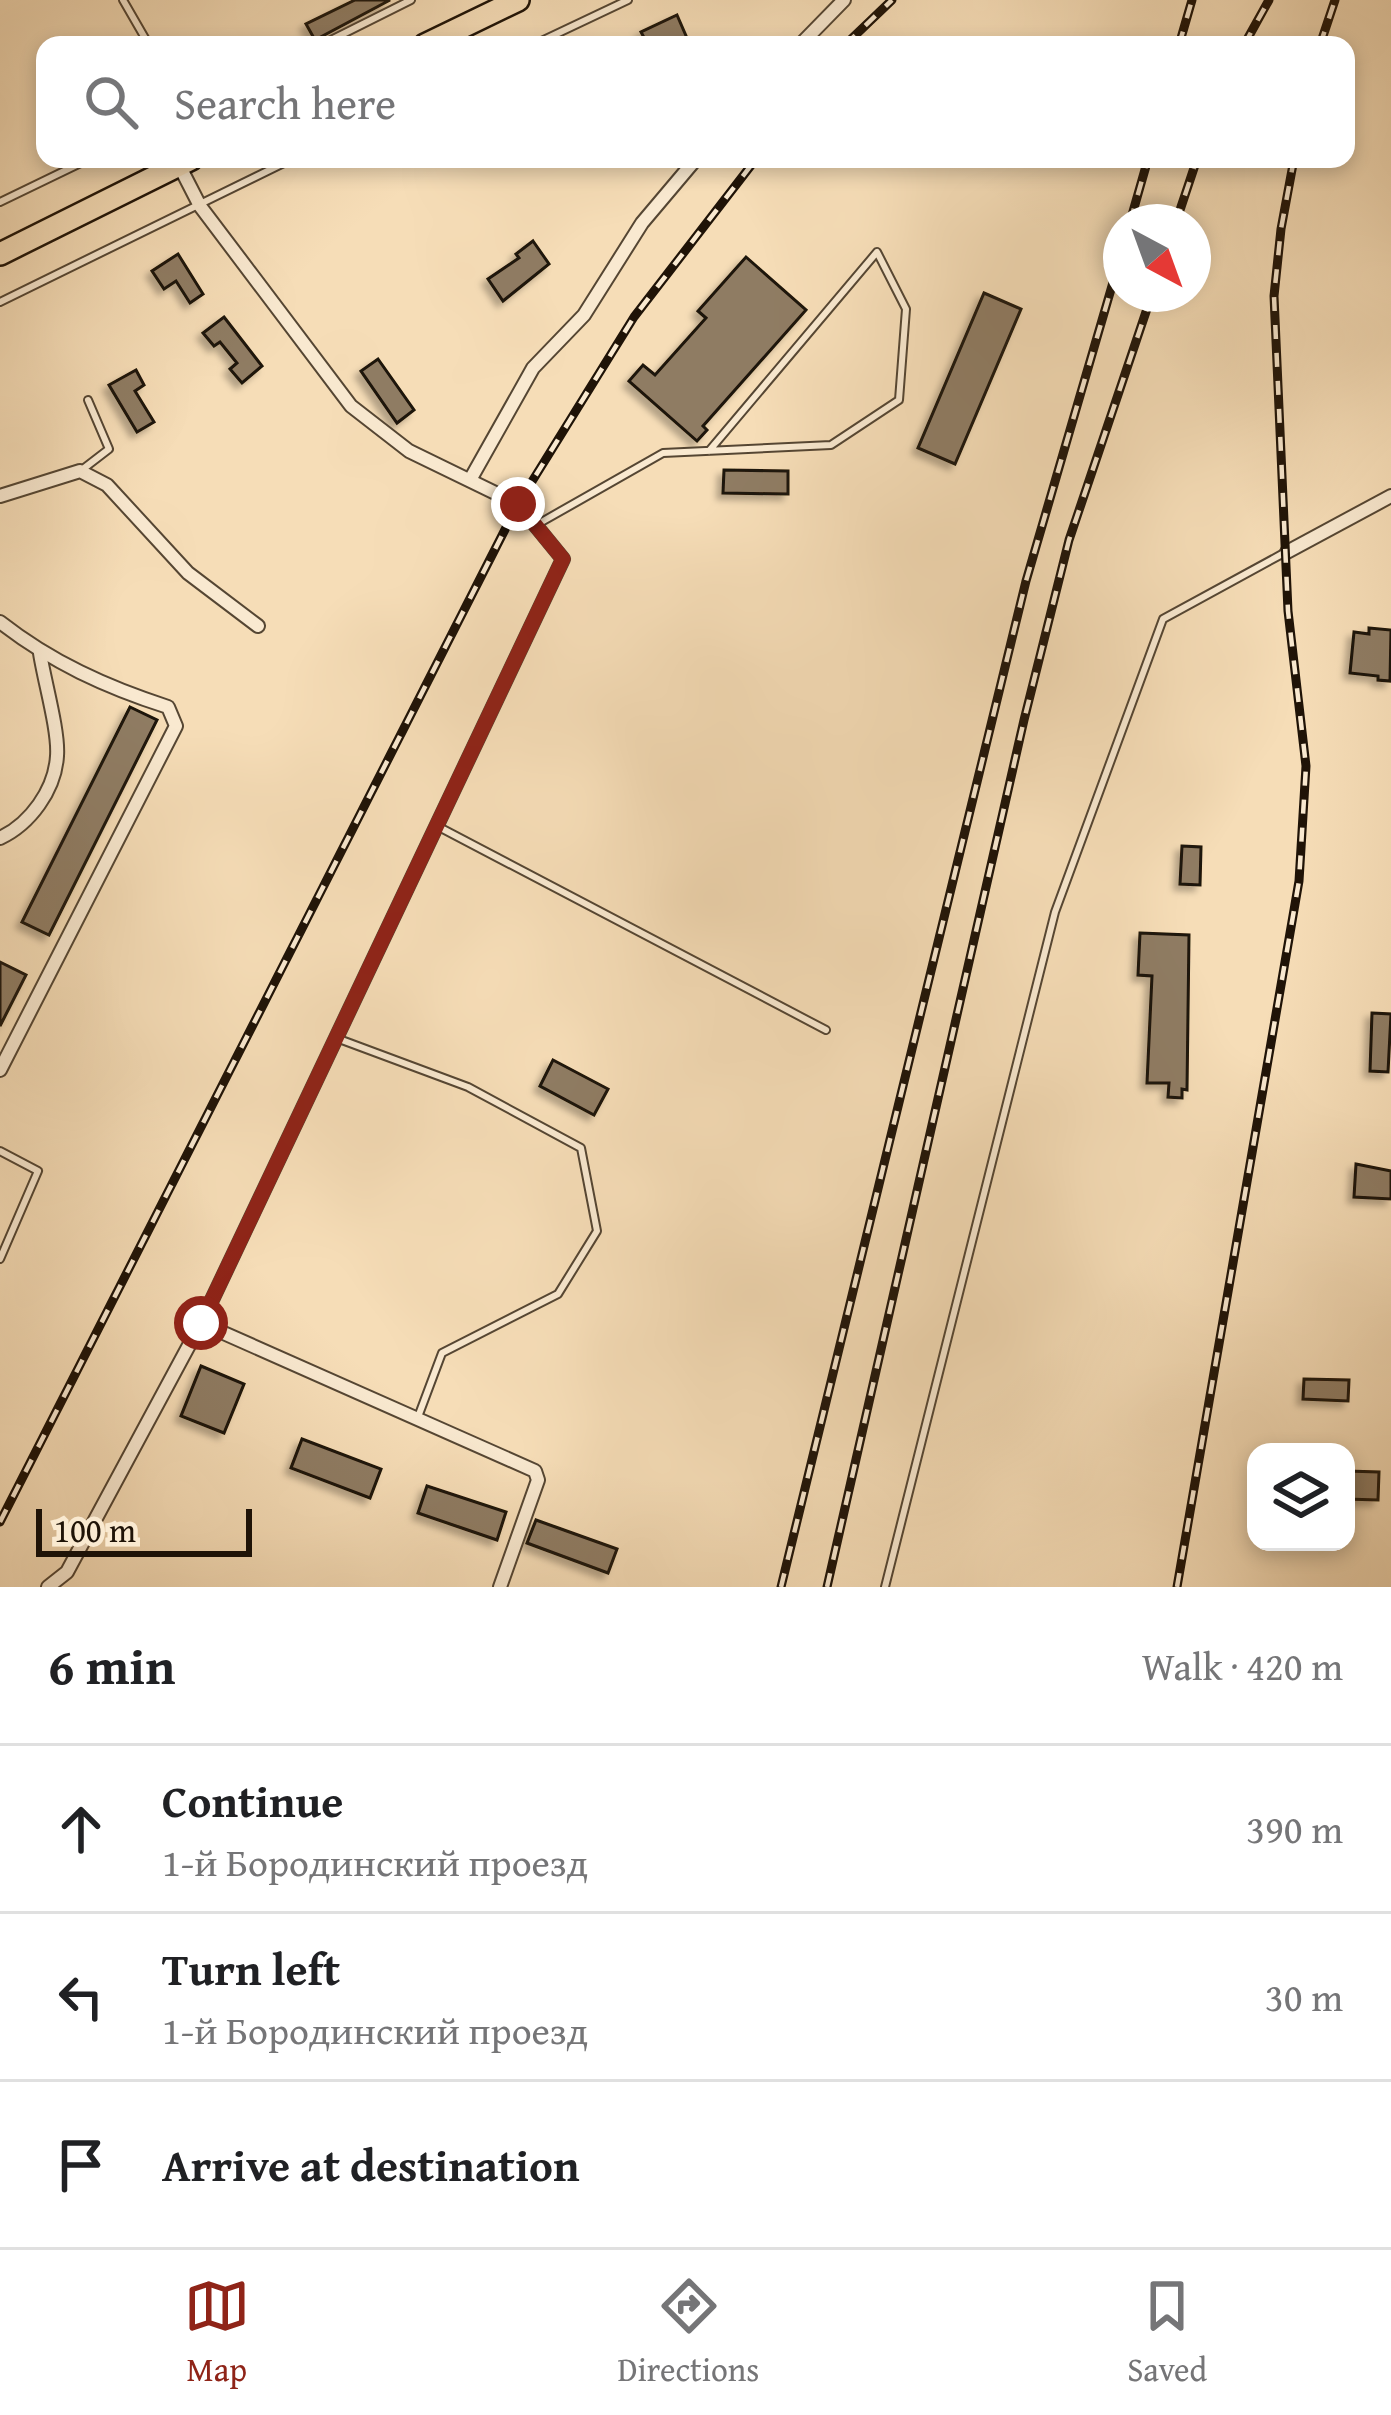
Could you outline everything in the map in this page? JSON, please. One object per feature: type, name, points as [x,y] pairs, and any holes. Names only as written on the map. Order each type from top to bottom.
[{"type":"main road","points":[[444,36],[518,0]]},
{"type":"main road","points":[[0,254],[173,168]]},
{"type":"street","points":[[809,36],[844,0]]},
{"type":"street","points":[[48,1587],[67,1572],[201,1323],[563,559],[538,524],[511,499],[409,451],[351,406],[200,206],[187,168]]},
{"type":"street","points":[[470,480],[533,368],[584,315],[643,223],[689,168]]},
{"type":"street","points":[[0,496],[80,471],[106,484],[188,573],[258,626]]},
{"type":"street","points":[[1287,552],[1391,496]]},
{"type":"street","points":[[0,622],[40,653],[118,690],[168,707],[176,727],[0,1070]]},
{"type":"street","points":[[0,838],[14,832],[44,800],[57,756],[40,653]]},
{"type":"street","points":[[201,1323],[535,1472],[538,1480],[500,1587]]},
{"type":"lane","points":[[123,0],[144,36]]},
{"type":"lane","points":[[339,36],[411,0]]},
{"type":"lane","points":[[551,36],[628,0]]},
{"type":"lane","points":[[0,202],[70,168]]},
{"type":"lane","points":[[0,302],[274,168]]},
{"type":"lane","points":[[538,524],[663,453],[831,446],[899,400],[906,309],[878,252],[709,451]]},
{"type":"lane","points":[[80,471],[109,449],[88,400]]},
{"type":"lane","points":[[885,1587],[1055,913],[1162,619],[1287,552]]},
{"type":"lane","points":[[436,826],[826,1030]]},
{"type":"lane","points":[[336,1038],[468,1087],[581,1148],[597,1231],[558,1294],[442,1353],[417,1419]]},
{"type":"lane","points":[[0,1151],[38,1171],[0,1259]]},
{"type":"building","points":[[355,0],[390,0],[322,36],[313,36],[306,24]]},
{"type":"building","points":[[677,15],[686,36],[643,36],[641,32]]},
{"type":"building","points":[[533,241],[549,264],[503,301],[488,279],[519,258],[516,254]]},
{"type":"building","points":[[178,254],[203,294],[190,303],[176,281],[164,289],[152,271]]},
{"type":"building","points":[[746,257],[806,310],[703,426],[707,430],[697,441],[629,381],[643,365],[655,375],[706,318],[698,311]]},
{"type":"building","points":[[984,293],[1021,309],[955,464],[918,448]]},
{"type":"building","points":[[224,317],[262,366],[242,383],[230,369],[237,363],[220,342],[214,346],[203,333]]},
{"type":"building","points":[[378,359],[414,410],[397,423],[361,371]]},
{"type":"building","points":[[136,370],[144,385],[135,391],[154,422],[137,432],[109,385]]},
{"type":"building","points":[[724,470],[788,471],[788,494],[723,493]]},
{"type":"building","points":[[1369,628],[1391,630],[1390,681],[1350,673],[1354,632],[1369,634]]},
{"type":"building","points":[[130,707],[157,720],[49,935],[22,922]]},
{"type":"building","points":[[1182,846],[1201,847],[1200,885],[1180,884]]},
{"type":"building","points":[[1140,933],[1189,935],[1187,1090],[1182,1089],[1182,1098],[1168,1097],[1169,1083],[1147,1083],[1152,976],[1138,975]]},
{"type":"building","points":[[0,962],[26,975],[0,1026]]},
{"type":"building","points":[[1372,1013],[1391,1014],[1388,1072],[1370,1071]]},
{"type":"building","points":[[553,1060],[608,1089],[594,1115],[540,1086]]},
{"type":"building","points":[[1356,1164],[1391,1171],[1391,1199],[1354,1197]]},
{"type":"building","points":[[201,1366],[244,1384],[224,1433],[181,1416]]},
{"type":"building","points":[[1304,1379],[1349,1380],[1348,1401],[1303,1399]]},
{"type":"building","points":[[302,1439],[381,1469],[370,1498],[291,1468]]},
{"type":"building","points":[[1355,1471],[1379,1472],[1378,1500],[1355,1499]]},
{"type":"building","points":[[427,1486],[506,1512],[497,1540],[418,1513]]},
{"type":"building","points":[[536,1520],[617,1549],[608,1573],[527,1543]]},
{"type":"railway","points":[[854,36],[892,0]]},
{"type":"railway","points":[[1182,36],[1192,0]]},
{"type":"railway","points":[[1249,36],[1269,0]]},
{"type":"railway","points":[[1323,36],[1335,0]]},
{"type":"railway","points":[[0,1522],[518,504],[634,317],[749,168]]},
{"type":"railway","points":[[1135,204],[1145,168]]},
{"type":"railway","points":[[1182,204],[1194,168]]},
{"type":"railway","points":[[1177,1587],[1299,881],[1306,766],[1288,611],[1274,296],[1292,168]]},
{"type":"railway","points":[[781,1587],[1026,581],[1104,312]]},
{"type":"railway","points":[[827,1587],[1069,540],[1146,312]]},
{"type":"route","points":[[201,1323],[563,559],[518,504]]}]
